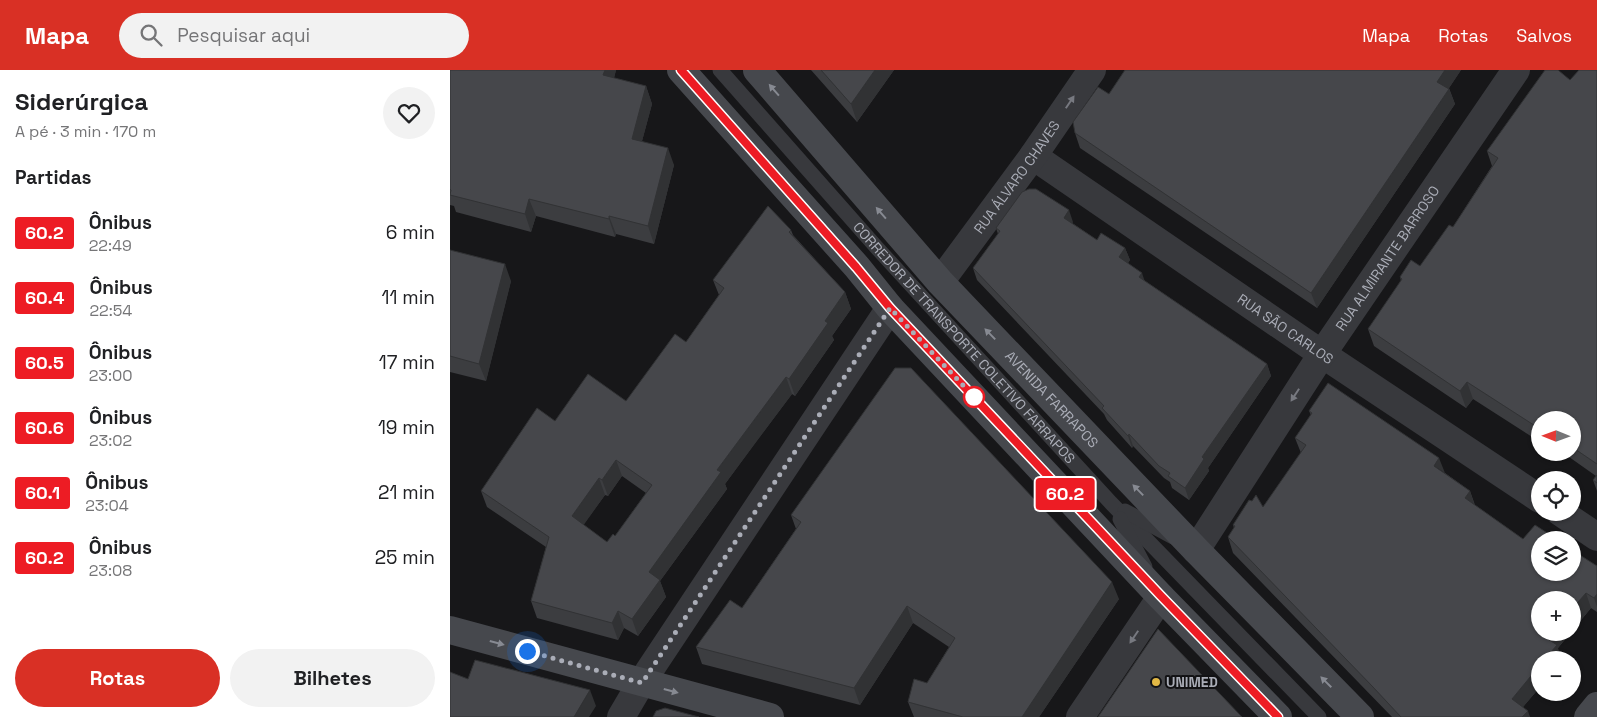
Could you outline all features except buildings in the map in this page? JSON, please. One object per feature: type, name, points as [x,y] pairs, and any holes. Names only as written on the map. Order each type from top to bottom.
[{"type":"main road","points":[[681,70],[856,267],[890,308],[1161,596],[1278,717]]},
{"type":"main road","name":"AVENIDA FARRAPOS","points":[[757,70],[940,282],[1196,550],[1360,717]]},
{"type":"main road","points":[[450,630],[770,717]]},
{"type":"main road","points":[[1588,717],[1597,706]]},
{"type":"street","name":"RUA ÁLVARO CHAVES","points":[[940,282],[1033,156],[1092,70]]},
{"type":"street","name":"RUA ALMIRANTE BARROSO","points":[[1196,550],[1322,354],[1516,70]]},
{"type":"street","name":"RUA SÃO CARLOS","points":[[1033,156],[1322,354],[1531,493]]},
{"type":"street","points":[[621,717],[890,308]]},
{"type":"street","points":[[1573,521],[1597,537]]},
{"type":"street","points":[[1080,717],[1161,596]]},
{"type":"lane","name":"CORREDOR DE TRANSPORTE COLETIVO FARRAPOS","points":[[720,70],[878,249],[1110,503],[1319,717]]},
{"type":"lane","points":[[1110,503],[1196,550]]},
{"type":"lane","points":[[1110,503],[1161,596]]},
{"type":"bus line","name":"60.2","points":[[681,70],[856,267],[890,308],[1161,596],[1278,717]]},
{"type":"place","name":"UNIMED","points":[[1156,682]]},
{"type":"route","points":[[527,651],[642,683],[890,308],[974,397]]}]
